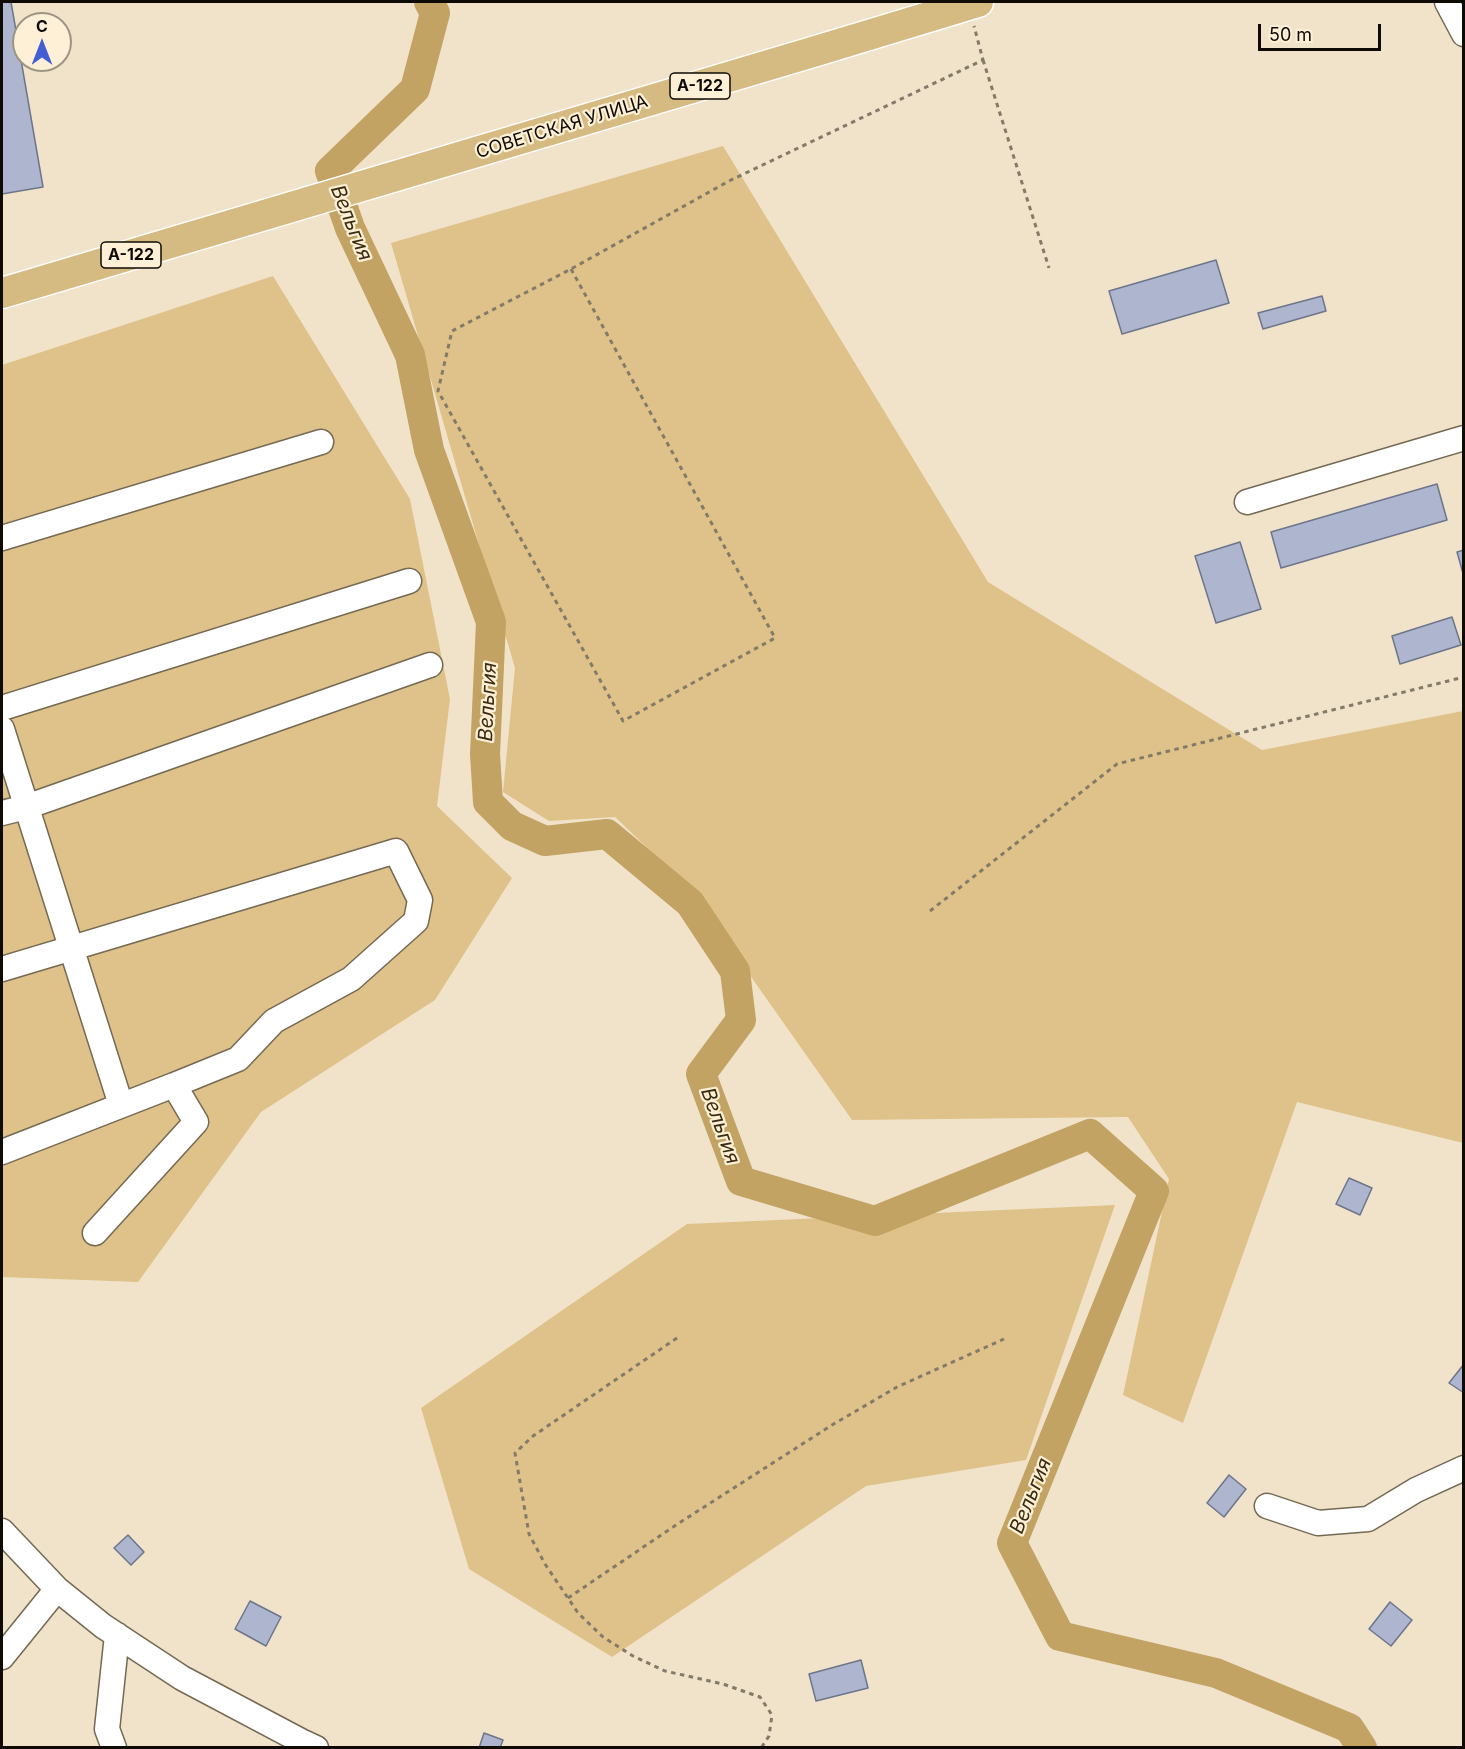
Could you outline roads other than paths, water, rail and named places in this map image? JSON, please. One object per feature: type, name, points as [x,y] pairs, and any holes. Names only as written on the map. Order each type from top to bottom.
[{"type":"main road","name":"СОВЕТСКАЯ УЛИЦА","points":[[2,293],[973,3]]},
{"type":"street","points":[[1447,2],[1464,34]]},
{"type":"street","points":[[1247,502],[1464,438]]},
{"type":"street","points":[[2,538],[321,442]]},
{"type":"street","points":[[2,708],[409,581]]},
{"type":"street","points":[[2,813],[26,807],[430,665]]},
{"type":"street","points":[[2,729],[121,1105]]},
{"type":"street","points":[[2,969],[396,852],[420,900],[416,921],[351,979],[274,1021],[238,1059],[2,1152]]},
{"type":"street","points":[[95,1233],[196,1122],[174,1085]]},
{"type":"street","points":[[1267,1506],[1318,1523],[1368,1519],[1416,1490],[1464,1468]]},
{"type":"street","points":[[2,1531],[57,1589],[117,1635],[182,1678],[316,1748]]},
{"type":"street","points":[[2,1657],[57,1589]]},
{"type":"street","points":[[114,1748],[107,1729],[117,1635]]},
{"type":"waterway","name":"Вельгия","points":[[429,2],[435,13],[415,89],[330,171],[350,228],[410,355],[429,450],[491,622],[485,754],[488,802],[512,826],[545,841],[607,834],[690,903],[735,971],[741,1020],[701,1074],[741,1181],[875,1221],[1090,1134],[1154,1191],[1012,1543],[1060,1636],[1216,1673],[1349,1728],[1362,1748]]}]
